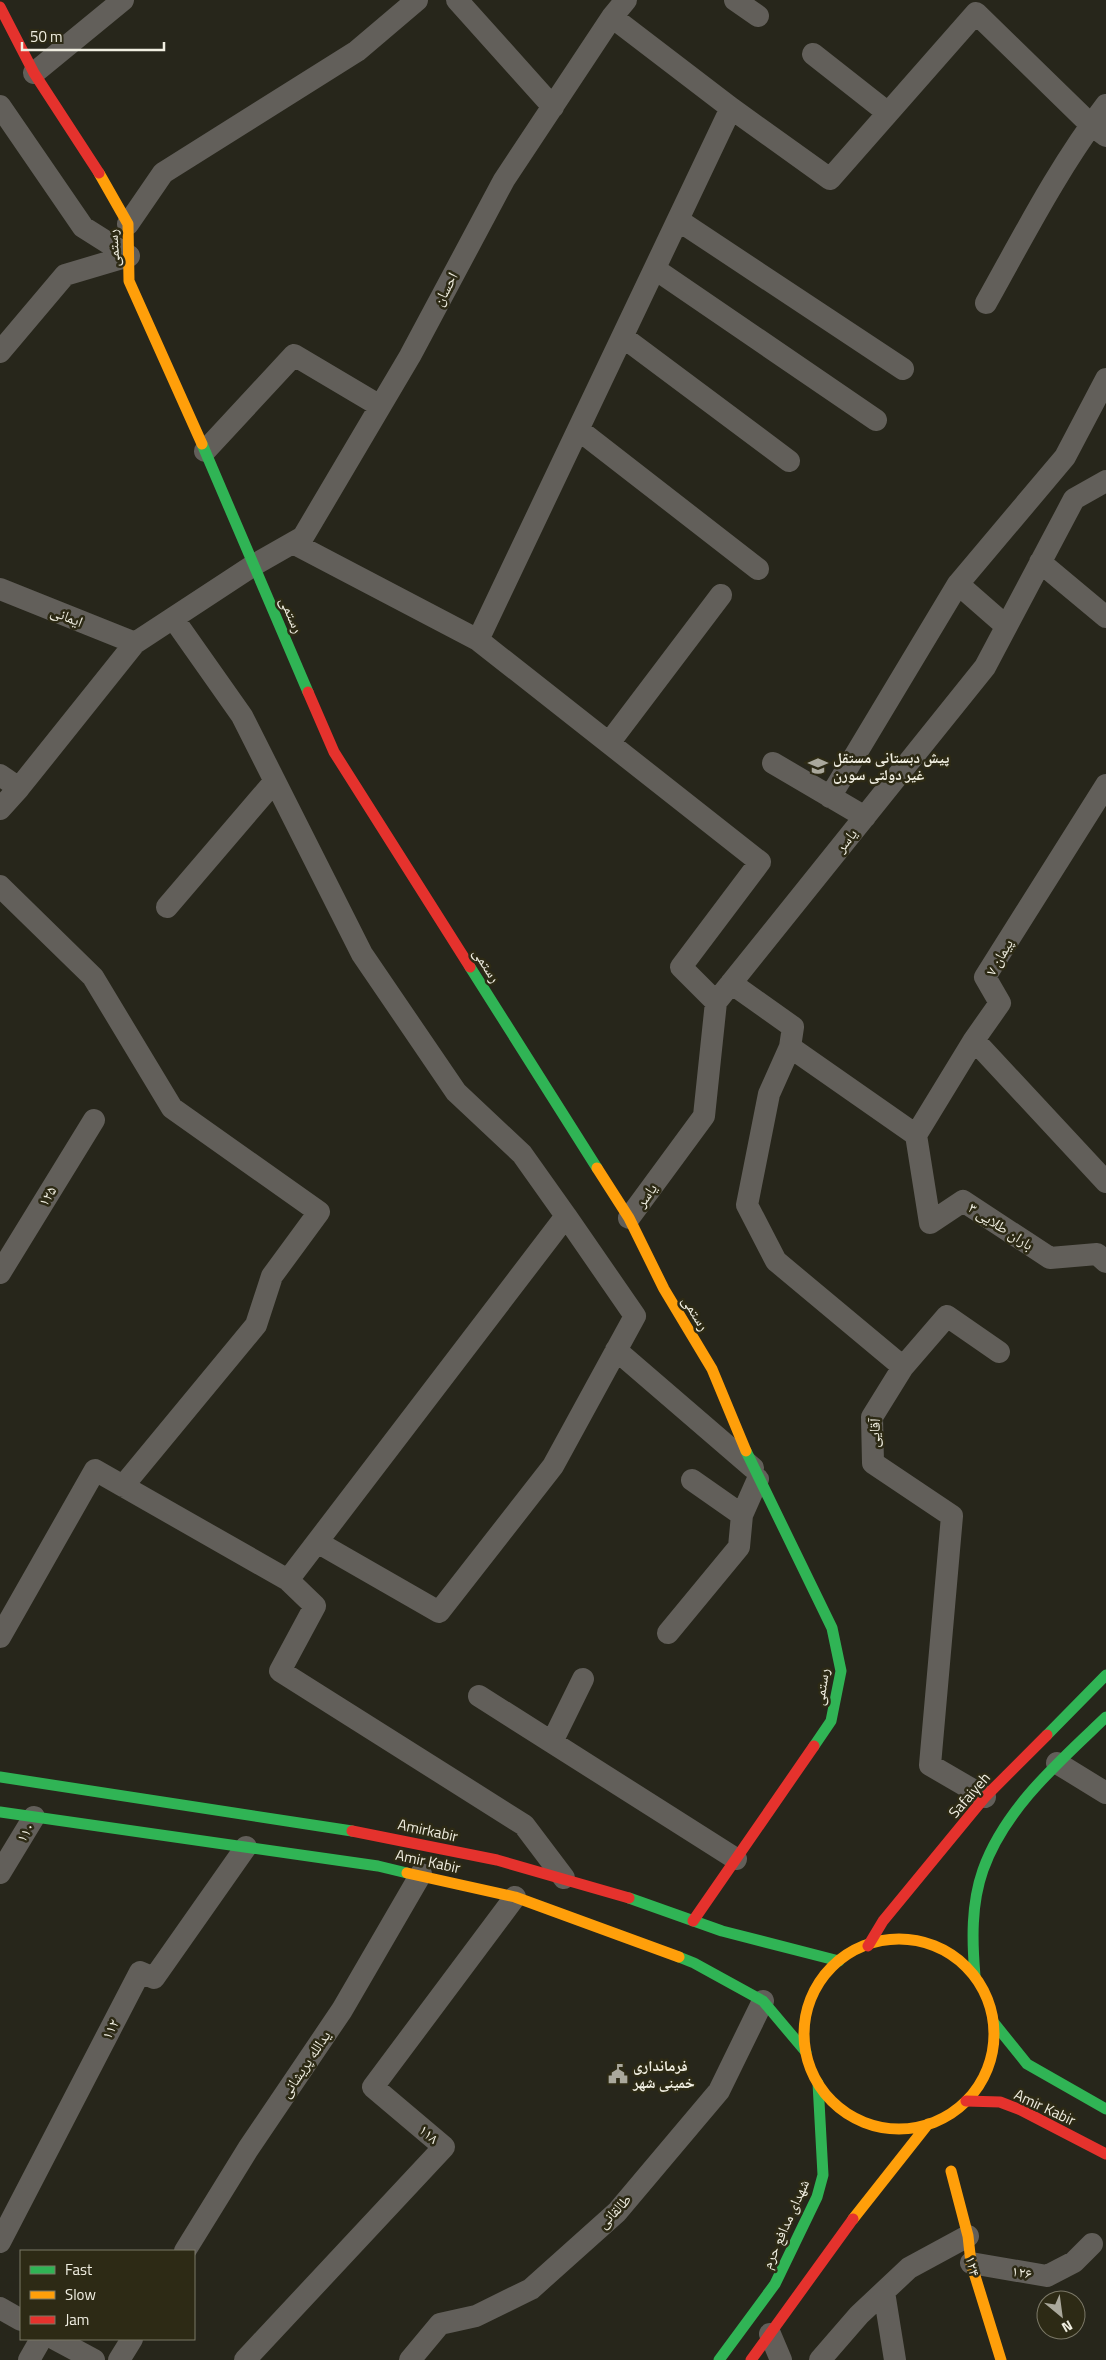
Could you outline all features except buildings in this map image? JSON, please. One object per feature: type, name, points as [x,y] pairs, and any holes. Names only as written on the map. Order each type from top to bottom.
[{"type":"main road","name":"رستمی","points":[[0,7],[34,73],[108,186],[128,224],[129,281],[205,451],[334,752],[629,1218],[664,1289],[712,1369],[755,1473],[832,1628],[841,1671],[831,1721],[693,1921]]},
{"type":"main road","name":"Safaiyeh","points":[[868,1946],[883,1921],[985,1797],[1106,1675]]},
{"type":"main road","points":[[975,1976],[973,1954],[975,1910],[983,1870],[1005,1826],[1058,1763],[1106,1717]]},
{"type":"main road","name":"Amirkabir","points":[[0,1777],[218,1815],[386,1836],[497,1860],[609,1891],[722,1931],[839,1961]]},
{"type":"main road","name":"Amir Kabir","points":[[0,1812],[216,1839],[246,1847],[421,1874],[515,1897],[694,1963],[764,2002],[806,2052]]},
{"type":"main road","points":[[884,1940],[918,1940],[950,1953],[975,1976],[987,1998],[994,2023],[992,2057],[978,2088],[953,2112],[928,2124],[900,2129],[869,2124],[840,2108],[818,2083],[806,2052],[805,2018],[810,2002],[826,1973],[852,1951],[884,1940]]},
{"type":"main road","points":[[994,2023],[1027,2064],[1106,2109]]},
{"type":"main road","name":"شهدای مدافع حرم","points":[[719,2360],[775,2284],[817,2197],[823,2174],[818,2083]]},
{"type":"main road","name":"Amir Kabir","points":[[966,2101],[1000,2102],[1021,2110],[1106,2154]]},
{"type":"main road","points":[[751,2360],[856,2215],[928,2124]]},
{"type":"main road","name":"۱۲۴","points":[[952,2171],[968,2236],[971,2263],[1001,2360]]},
{"type":"main road","points":[[775,2284],[791,2282],[795,2287],[796,2298]]},
{"type":"street","points":[[34,73],[123,0]]},
{"type":"street","points":[[128,224],[164,173],[357,51],[417,0]]},
{"type":"street","points":[[457,0],[553,107]]},
{"type":"street","points":[[735,0],[758,16]]},
{"type":"street","points":[[620,9],[731,108],[830,179],[982,7],[1098,130]]},
{"type":"street","name":"احسان","points":[[0,809],[19,788],[134,643],[254,565],[303,537],[380,406],[504,180],[620,9]]},
{"type":"street","points":[[813,54],[888,113]]},
{"type":"street","points":[[986,303],[1098,130],[1106,105]]},
{"type":"street","points":[[0,106],[83,226],[129,256]]},
{"type":"street","points":[[478,640],[731,108]]},
{"type":"street","points":[[678,220],[904,369]]},
{"type":"street","points":[[0,352],[65,275],[129,256]]},
{"type":"street","points":[[655,269],[876,420]]},
{"type":"street","points":[[623,337],[789,461]]},
{"type":"street","points":[[205,451],[294,355],[380,406]]},
{"type":"street","points":[[830,797],[958,584],[1066,457],[1106,379]]},
{"type":"street","points":[[579,430],[758,569]]},
{"type":"street","name":"یاسر","points":[[629,1218],[704,1116],[716,1002],[985,667],[1074,499],[1106,481]]},
{"type":"street","points":[[293,543],[478,640],[760,862],[681,968],[716,1002]]},
{"type":"street","points":[[1040,562],[1106,617]]},
{"type":"street","points":[[958,584],[1006,626]]},
{"type":"street","name":"ایمانی","points":[[0,589],[134,643]]},
{"type":"street","points":[[609,743],[721,595]]},
{"type":"street","points":[[173,618],[242,716],[274,782],[368,962],[456,1092],[522,1154],[635,1316],[553,1466],[439,1612],[316,1542]]},
{"type":"street","points":[[773,763],[865,817]]},
{"type":"street","points":[[0,775],[19,788]]},
{"type":"street","points":[[167,907],[274,782]]},
{"type":"street","name":"پیمان ۷","points":[[974,1040],[1000,1003],[985,977],[1106,785]]},
{"type":"street","points":[[0,886],[93,977],[172,1108],[319,1212],[272,1276],[256,1325],[123,1486]]},
{"type":"street","points":[[731,984],[793,1027],[790,1047],[769,1094],[747,1205],[776,1261],[903,1367],[947,1316],[999,1352]]},
{"type":"street","points":[[790,1047],[916,1135],[974,1040],[1106,1182]]},
{"type":"street","name":"۱۲۵","points":[[0,1273],[94,1120]]},
{"type":"street","name":"باران طلایی ۳","points":[[916,1135],[930,1223],[963,1202],[1050,1258],[1097,1254],[1106,1262]]},
{"type":"street","points":[[288,1580],[566,1216]]},
{"type":"street","points":[[616,1350],[755,1473],[742,1515],[739,1547],[668,1633]]},
{"type":"street","name":"آقایی","points":[[903,1367],[872,1417],[873,1463],[952,1516],[930,1765],[985,1797]]},
{"type":"street","points":[[0,1637],[95,1470],[288,1580],[316,1606],[280,1670],[524,1825],[564,1878]]},
{"type":"street","points":[[692,1480],[742,1515]]},
{"type":"street","points":[[552,1742],[583,1679]]},
{"type":"street","points":[[479,1696],[736,1859]]},
{"type":"street","points":[[1058,1763],[1106,1793]]},
{"type":"street","name":"۱۱۰","points":[[0,1873],[34,1817]]},
{"type":"street","name":"۱۱۲","points":[[0,2242],[140,1972],[154,1978],[246,1847]]},
{"type":"street","name":"یدالله پریشانی","points":[[187,2250],[248,2149],[342,2010],[421,1874]]},
{"type":"street","name":"۱۱۸","points":[[245,2360],[444,2147],[373,2086],[515,1897]]},
{"type":"street","name":"طالقانی","points":[[410,2360],[440,2324],[476,2316],[531,2289],[617,2212],[719,2091],[764,2002]]},
{"type":"street","points":[[820,2360],[859,2315],[910,2268],[968,2236]]},
{"type":"street","name":"۱۲۶","points":[[971,2263],[1047,2276],[1074,2262],[1092,2244]]},
{"type":"street","points":[[884,2292],[895,2360]]},
{"type":"street","points":[[0,2308],[20,2319]]},
{"type":"street","points":[[770,2334],[781,2360]]},
{"type":"street","points":[[29,2360],[40,2340]]},
{"type":"street","points":[[57,2340],[94,2360]]},
{"type":"street","points":[[119,2360],[131,2340]]},
{"type":"traffic: fast","points":[[202,444],[308,692]]},
{"type":"traffic: fast","points":[[470,967],[597,1168]]},
{"type":"traffic: fast","points":[[746,1451],[832,1628],[841,1671],[831,1721],[814,1746]]},
{"type":"traffic: fast","points":[[1047,1735],[1106,1675]]},
{"type":"traffic: fast","points":[[975,1976],[973,1949],[974,1909],[979,1883],[993,1847],[1019,1806],[1053,1768],[1106,1717]]},
{"type":"traffic: fast","points":[[0,1777],[352,1831]]},
{"type":"traffic: fast","points":[[0,1812],[378,1866],[407,1873]]},
{"type":"traffic: fast","points":[[629,1898],[722,1931],[839,1961]]},
{"type":"traffic: fast","points":[[679,1957],[694,1963],[763,2001],[806,2052]]},
{"type":"traffic: fast","points":[[994,2023],[1027,2064],[1106,2109]]},
{"type":"traffic: fast","points":[[719,2360],[775,2284],[817,2197],[823,2175],[818,2083]]},
{"type":"traffic: slow","points":[[99,173],[128,224],[129,281],[202,444]]},
{"type":"traffic: slow","points":[[597,1168],[629,1218],[664,1289],[712,1369],[746,1451]]},
{"type":"traffic: slow","points":[[407,1873],[515,1897],[679,1957]]},
{"type":"traffic: slow","points":[[899,1939],[918,1941],[935,1946],[952,1955],[966,1967],[978,1981],[987,1998],[992,2015],[994,2034],[992,2053],[987,2070],[978,2087],[966,2101],[952,2113],[935,2122],[918,2127],[899,2129],[880,2127],[863,2122],[846,2113],[832,2101],[820,2087],[811,2070],[806,2053],[804,2034],[806,2015],[811,1998],[820,1981],[832,1967],[846,1955],[863,1946],[880,1941],[899,1939]]},
{"type":"traffic: slow","points":[[853,2219],[928,2124]]},
{"type":"traffic: slow","points":[[951,2171],[968,2236],[971,2263],[1001,2360]]},
{"type":"traffic: jam","points":[[0,7],[34,73],[99,173]]},
{"type":"traffic: jam","points":[[308,692],[334,752],[470,967]]},
{"type":"traffic: jam","points":[[868,1946],[883,1921],[985,1797],[1047,1735]]},
{"type":"traffic: jam","points":[[693,1921],[814,1746]]},
{"type":"traffic: jam","points":[[352,1831],[497,1860],[629,1898]]},
{"type":"traffic: jam","points":[[966,2101],[1000,2102],[1021,2110],[1106,2154]]},
{"type":"traffic: jam","points":[[751,2360],[853,2219]]},
{"type":"place","name":"پیش دبستانی مستقل غیر دولتی سورن","points":[[818,766]]},
{"type":"place","name":"فرمانداری خمینی شهر","points":[[618,2074]]}]
